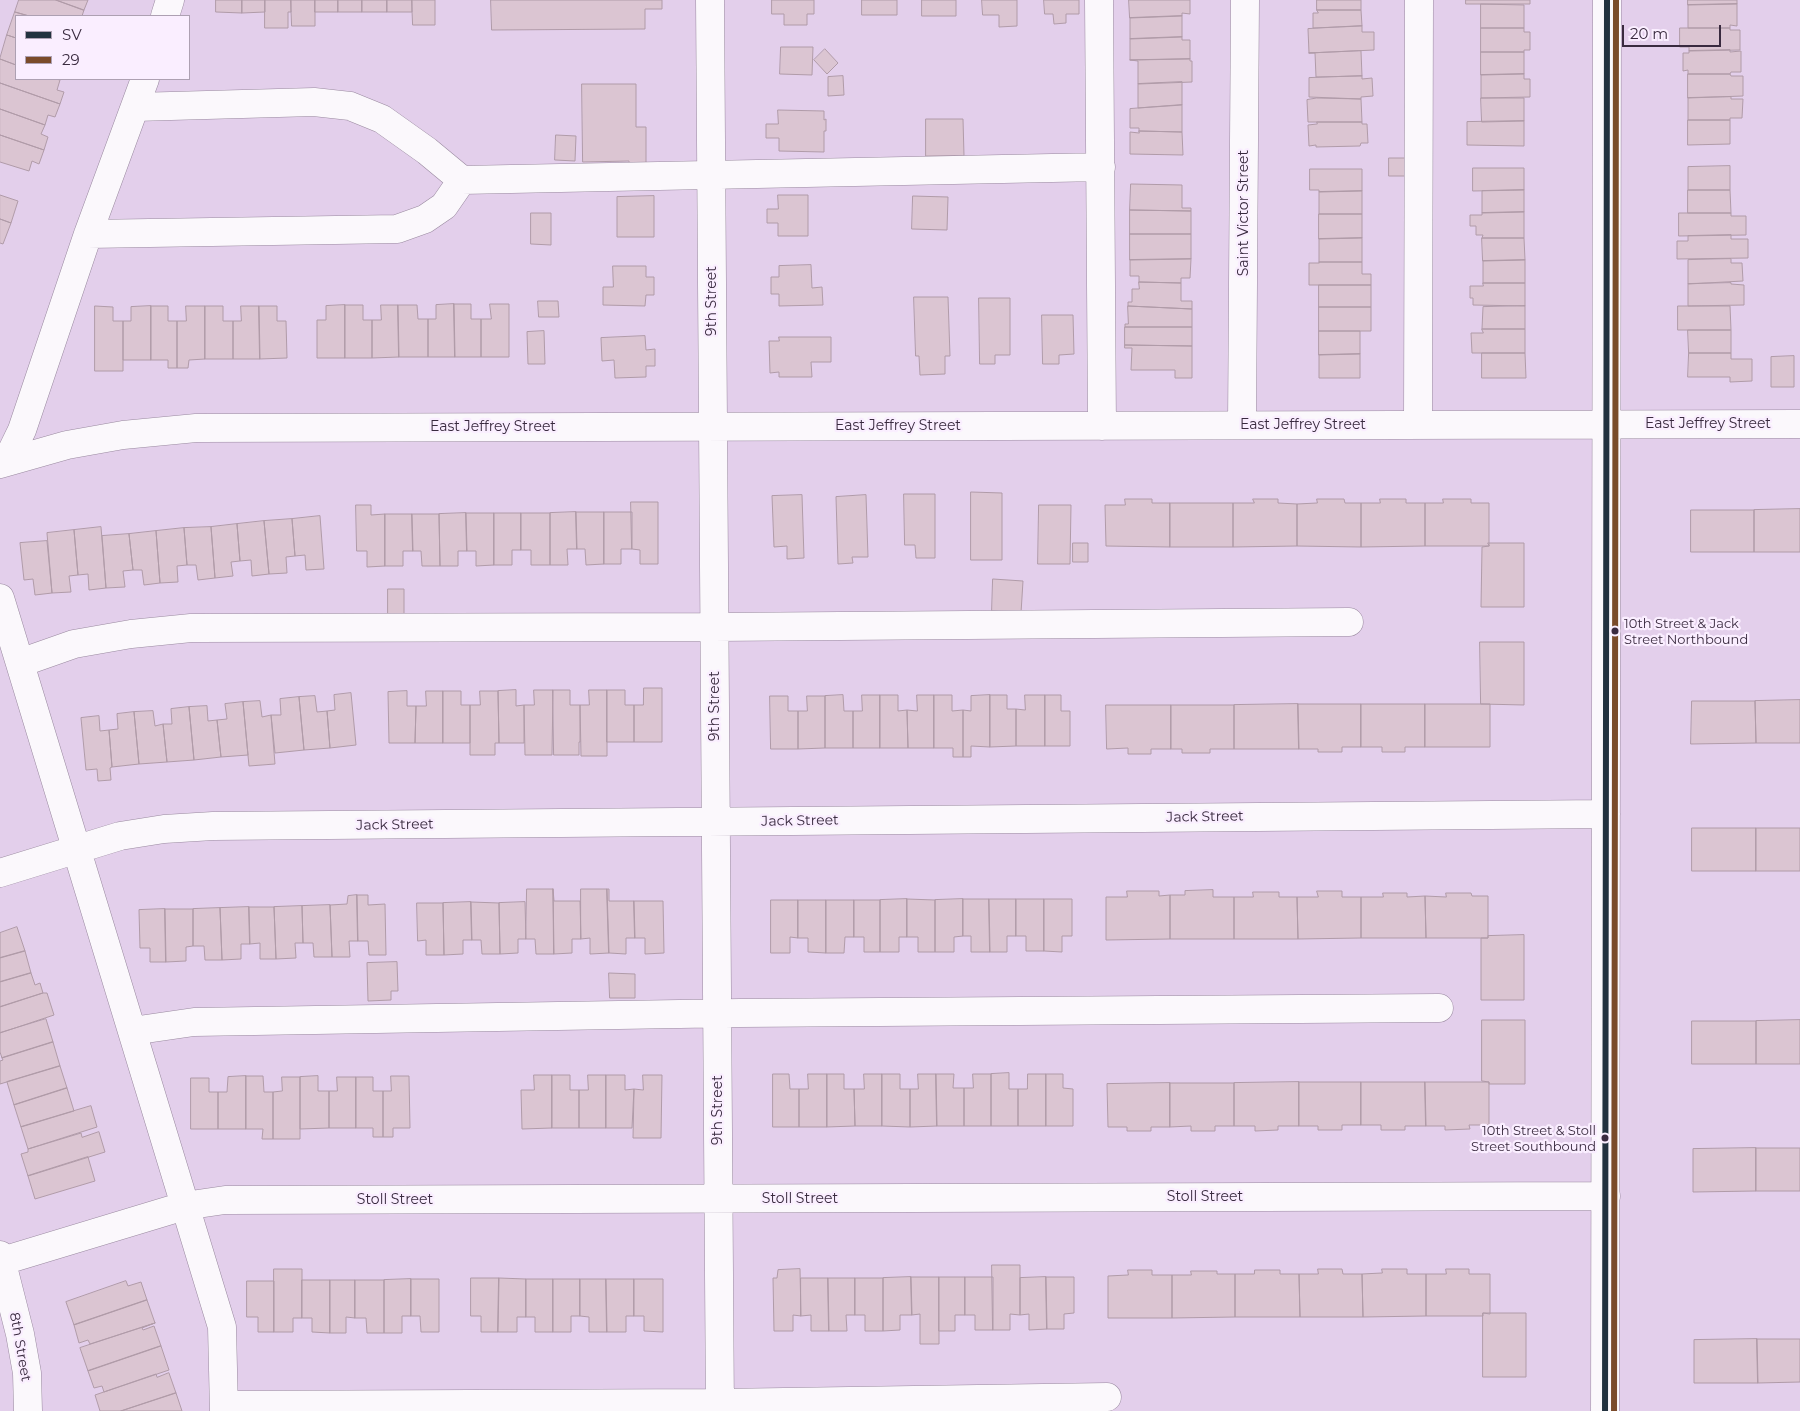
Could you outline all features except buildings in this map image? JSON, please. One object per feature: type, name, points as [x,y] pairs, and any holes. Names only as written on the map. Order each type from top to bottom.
[{"type":"street","points":[[165,15],[170,0]]},
{"type":"street","name":"9th Street","points":[[710,0],[720,1407]]},
{"type":"street","points":[[1099,0],[1102,426]]},
{"type":"street","name":"Saint Victor Street","points":[[1242,425],[1245,0]]},
{"type":"street","points":[[1418,425],[1419,0]]},
{"type":"street","points":[[1605,1411],[1606,0]]},
{"type":"street","points":[[4,462],[22,430],[88,234],[145,80]]},
{"type":"street","points":[[135,107],[314,102],[350,106],[382,119],[427,151],[462,180],[1101,166]]},
{"type":"street","points":[[88,234],[397,229],[425,219],[444,206],[462,180]]},
{"type":"street","name":"East Jeffrey Street","points":[[4,462],[67,445],[123,434],[196,428],[1800,424]]},
{"type":"street","points":[[0,598],[222,1327],[224,1408],[720,1407],[1107,1397]]},
{"type":"street","points":[[20,662],[74,644],[131,634],[191,628],[714,627],[1349,622]]},
{"type":"street","name":"Jack Street","points":[[0,873],[120,836],[164,829],[203,827],[1606,814]]},
{"type":"street","points":[[132,1032],[194,1022],[718,1014],[1439,1008]]},
{"type":"street","name":"Stoll Street","points":[[1,1258],[184,1206],[225,1200],[1606,1196]]},
{"type":"street","name":"8th Street","points":[[1,1258],[20,1334],[27,1373],[28,1411]]},
{"type":"transit line","name":"SV","points":[[1605,1411],[1607,0]]},
{"type":"transit line","name":"29","points":[[1614,1411],[1616,0]]},
{"type":"place","name":"10th Street & Jack Street Northbound","points":[[1615,631]]},
{"type":"place","name":"10th Street & Stoll Street Southbound","points":[[1605,1138]]}]
